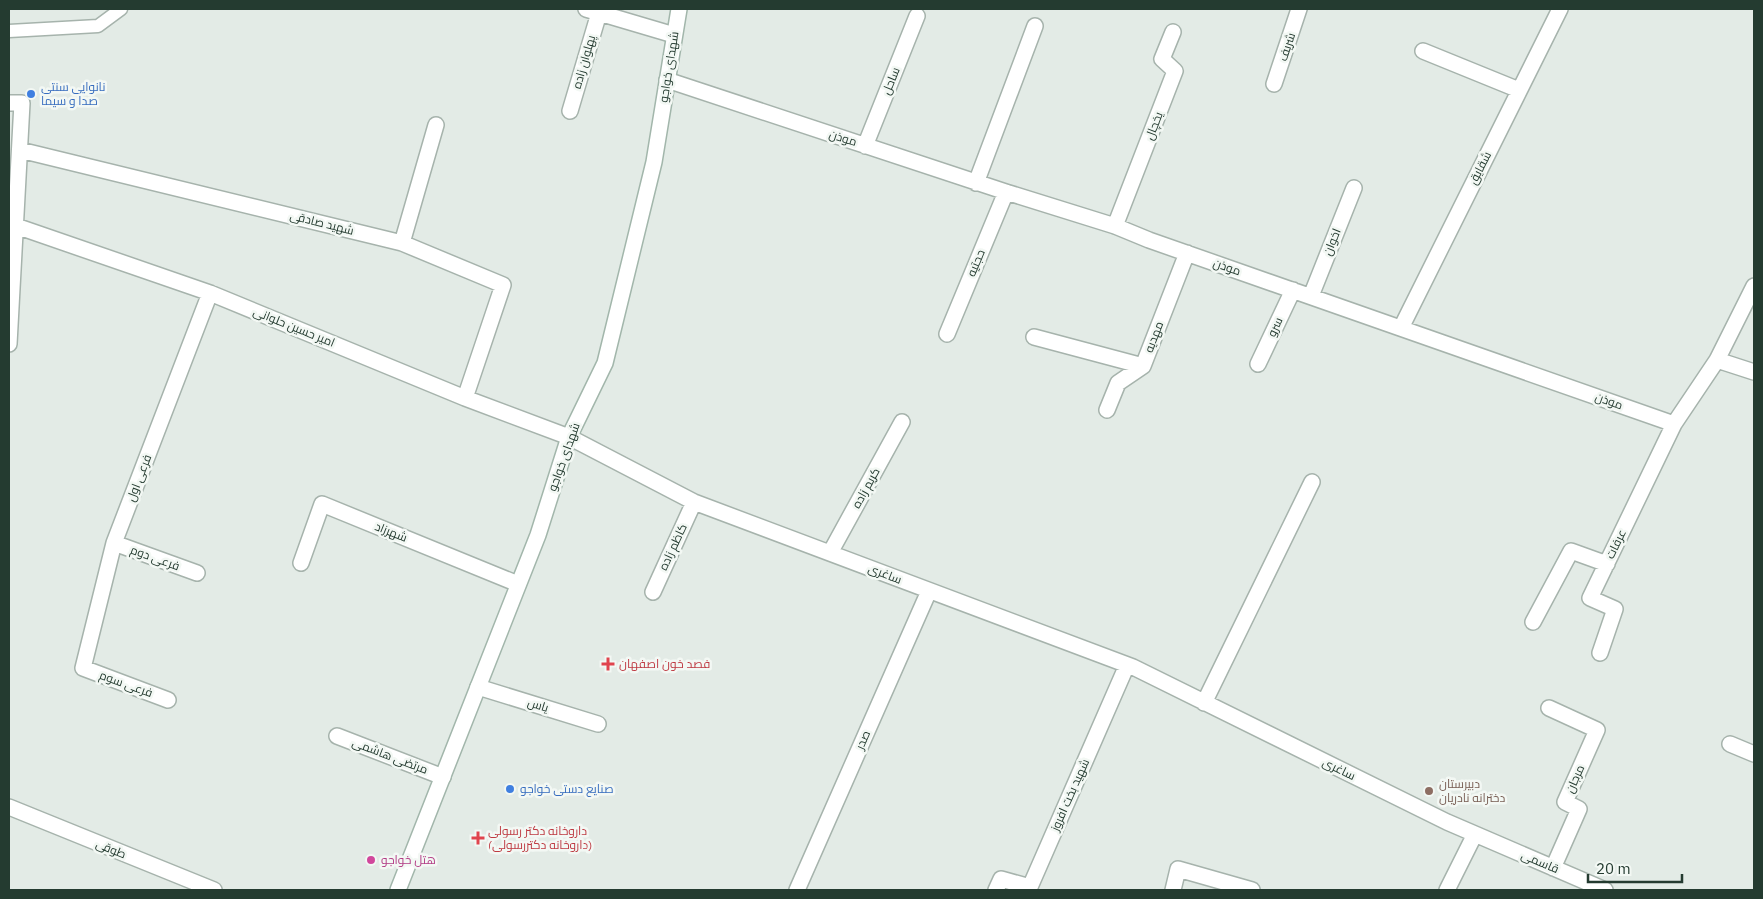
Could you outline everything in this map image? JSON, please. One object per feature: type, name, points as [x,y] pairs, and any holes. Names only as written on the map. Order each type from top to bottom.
[{"type":"street","name":"شهدای خواجو","points":[[398,890],[538,535],[569,437],[605,363],[654,162],[678,9]]},
{"type":"street","name":"شریف","points":[[1274,84],[1299,9]]},
{"type":"street","name":"شقایق","points":[[1400,328],[1560,9]]},
{"type":"street","points":[[592,11],[674,35]]},
{"type":"street","name":"پهلوان زاده","points":[[570,111],[592,11]]},
{"type":"street","name":"ساحل","points":[[865,146],[917,16]]},
{"type":"street","points":[[976,182],[1035,26]]},
{"type":"street","name":"یخچال","points":[[1115,226],[1175,71],[1162,59],[1173,32]]},
{"type":"street","points":[[1422,51],[1519,90]]},
{"type":"street","name":"موذن","points":[[667,80],[1115,226],[1674,424]]},
{"type":"street","points":[[9,344],[20,150],[16,103]]},
{"type":"street","points":[[402,243],[436,126]]},
{"type":"street","name":"شهید صادقی","points":[[20,150],[402,243],[503,285],[465,398]]},
{"type":"street","name":"اخوان","points":[[1311,296],[1354,188]]},
{"type":"street","name":"حجتیه","points":[[947,334],[1006,192]]},
{"type":"street","name":"امیر حسین حلوانی","points":[[16,226],[210,293],[465,398],[569,437]]},
{"type":"street","name":"مهدیه","points":[[1107,410],[1118,382],[1143,366],[1187,253]]},
{"type":"street","points":[[1674,424],[1717,360],[1754,286]]},
{"type":"street","name":"سرو","points":[[1258,364],[1293,290]]},
{"type":"street","name":"فرعی اول","points":[[83,668],[114,543],[210,293]]},
{"type":"street","points":[[1034,337],[1143,366]]},
{"type":"street","points":[[1717,360],[1754,371]]},
{"type":"street","name":"کریم زاده","points":[[830,553],[902,422]]},
{"type":"street","name":"عرفات","points":[[1600,653],[1615,609],[1590,598],[1674,424]]},
{"type":"street","name":"ساغری","points":[[569,437],[694,502],[1127,665],[1475,834]]},
{"type":"street","points":[[1204,703],[1312,482]]},
{"type":"street","name":"کاظم زاده","points":[[652,592],[694,502]]},
{"type":"street","name":"شهرزاد","points":[[300,563],[322,504],[518,584]]},
{"type":"street","name":"فرعی دوم","points":[[114,543],[197,572]]},
{"type":"street","points":[[1534,622],[1570,552],[1607,564]]},
{"type":"street","name":"صدر","points":[[797,890],[929,590]]},
{"type":"street","name":"شهید بخت افروز","points":[[996,890],[1001,879],[1030,887],[1127,665]]},
{"type":"street","name":"فرعی سوم","points":[[83,668],[168,700]]},
{"type":"street","name":"یاس","points":[[478,687],[598,724]]},
{"type":"street","name":"مرجان","points":[[1549,708],[1597,730],[1564,802],[1579,809],[1553,868]]},
{"type":"street","name":"مرتضی هاشمی","points":[[337,736],[443,776]]},
{"type":"street","points":[[1730,744],[1754,754]]},
{"type":"street","name":"طوقی","points":[[9,807],[214,890]]},
{"type":"street","points":[[1447,890],[1475,834]]},
{"type":"street","name":"قاسمی","points":[[1475,834],[1605,890]]},
{"type":"street","points":[[1172,890],[1178,869],[1252,890]]},
{"type":"lane","points":[[9,31],[98,26],[121,9]]},
{"type":"place","name":"نانوایی سنتی صدا و سیما","points":[[31,94]]},
{"type":"place","name":"فصد خون اصفهان","points":[[608,664]]},
{"type":"place","name":"صنایع دستی خواجو","points":[[510,789]]},
{"type":"place","name":"دبیرستان دخترانه نادریان","points":[[1429,791]]},
{"type":"place","name":"داروخانه دکتر رسولی (داروخانه دکتررسولی)","points":[[478,838]]},
{"type":"place","name":"هتل خواجو","points":[[371,860]]}]
